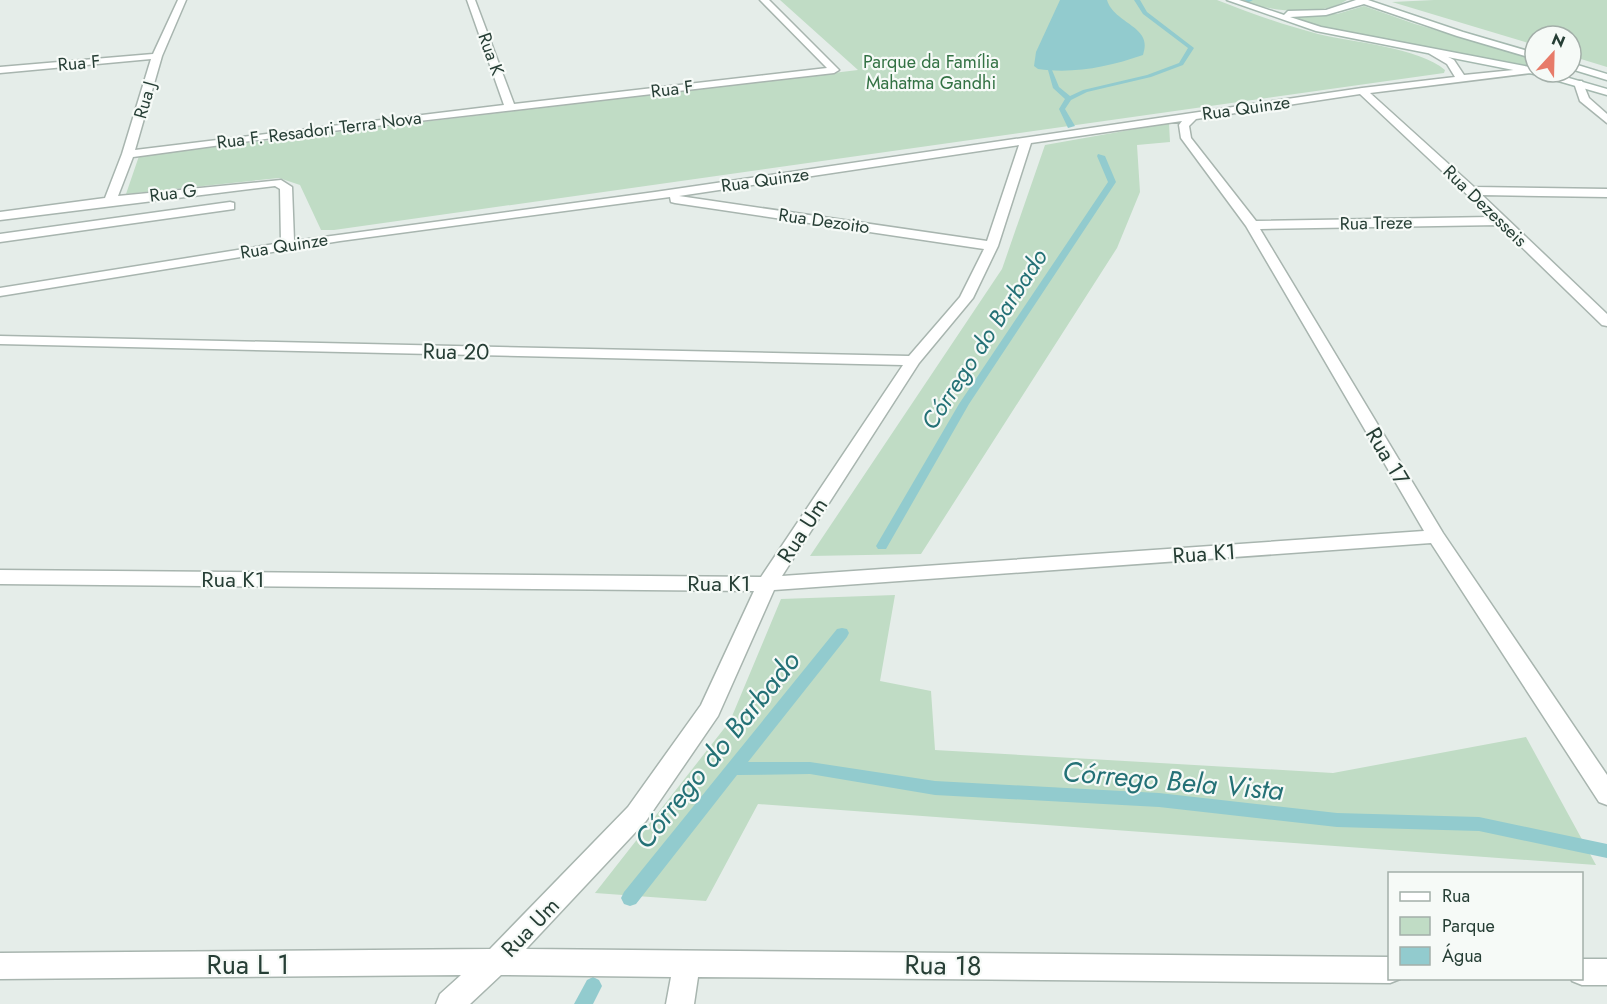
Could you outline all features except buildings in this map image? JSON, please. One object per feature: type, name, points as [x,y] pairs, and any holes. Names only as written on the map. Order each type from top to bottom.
[{"type":"street","name":"Rua J","points":[[110,201],[129,154],[157,56],[182,0]]},
{"type":"street","name":"Rua K","points":[[471,0],[510,108]]},
{"type":"street","name":"Rua F","points":[[510,108],[834,70],[764,0]]},
{"type":"street","points":[[1231,0],[1319,29],[1523,69]]},
{"type":"street","points":[[1264,12],[1324,13],[1345,9],[1361,1],[1523,52]]},
{"type":"street","points":[[1433,52],[1450,60],[1457,68],[1460,78]]},
{"type":"street","name":"Rua F","points":[[0,70],[157,56]]},
{"type":"street","points":[[1583,70],[1607,77]]},
{"type":"street","name":"Rua Quinze","points":[[0,292],[288,245],[655,196],[1362,91],[1523,72]]},
{"type":"street","points":[[1579,84],[1584,99],[1607,120]]},
{"type":"street","points":[[1582,84],[1607,92]]},
{"type":"street","name":"Rua Dezesseis","points":[[1362,91],[1607,321]]},
{"type":"street","name":"Rua F. Resadori Terra Nova","points":[[129,154],[510,108]]},
{"type":"street","name":"Rua 17","points":[[1193,116],[1184,125],[1186,138],[1252,225],[1436,536],[1607,795]]},
{"type":"street","name":"Rua Um","points":[[450,1004],[496,962],[637,814],[710,710],[767,584],[913,361],[966,298],[992,246],[1026,141]]},
{"type":"street","name":"Rua G","points":[[0,216],[272,182],[282,183],[286,187],[288,245]]},
{"type":"street","points":[[1471,191],[1607,193]]},
{"type":"street","name":"Rua Dezoito","points":[[655,196],[992,246]]},
{"type":"street","points":[[3,238],[230,206]]},
{"type":"street","points":[[3,238],[16,214]]},
{"type":"street","name":"Rua Treze","points":[[1252,225],[1501,221]]},
{"type":"street","name":"Rua 20","points":[[0,340],[913,361]]},
{"type":"street","name":"Rua K1","points":[[0,577],[767,584],[1436,536]]},
{"type":"street","name":"Rua 18","points":[[496,962],[1388,970]]},
{"type":"street","name":"Rua L 1","points":[[0,966],[496,962]]},
{"type":"street","points":[[680,1004],[687,963]]},
{"type":"street","points":[[1583,972],[1607,972]]},
{"type":"green space","name":"Parque da Família Mahatma Gandhi","points":[[780,0],[1217,0],[1318,34],[1403,51],[1434,62],[1445,70],[1444,73],[334,230],[321,230],[300,185],[279,178],[126,194],[139,156],[858,70]]},
{"type":"green space","points":[[1239,0],[1347,0],[1336,6],[1322,9],[1293,11],[1264,7]]},
{"type":"green space","points":[[1607,0],[1607,67],[1583,60],[1583,24],[1523,24],[1523,41],[1392,2]]},
{"type":"green space","points":[[1364,6],[1415,24],[1523,56],[1523,65],[1313,25],[1282,15],[1337,14]]},
{"type":"green space","points":[[1169,123],[1170,142],[1137,145],[1140,192],[1117,248],[921,554],[810,556],[1002,269],[1045,145]]},
{"type":"green space","points":[[895,595],[880,681],[931,691],[935,750],[1333,773],[1526,737],[1596,865],[758,804],[706,901],[595,893],[730,721],[781,599]]},
{"type":"water","points":[[1060,0],[1107,0],[1117,15],[1138,31],[1143,38],[1145,45],[1143,55],[1091,68],[1065,71],[1038,69],[1034,66],[1036,52]]},
{"type":"waterway","name":"Córrego do Barbado","points":[[1069,99],[1085,91],[1149,76],[1181,64],[1191,48],[1145,13],[1137,0]]},
{"type":"waterway","points":[[1050,71],[1056,88],[1069,99]]},
{"type":"waterway","name":"Córrego do Barbado","points":[[1069,99],[1062,109],[1071,126]]},
{"type":"waterway","name":"Córrego do Barbado","points":[[882,546],[964,404],[1112,182],[1101,156]]},
{"type":"waterway","name":"Córrego do Barbado","points":[[733,769],[842,633]]},
{"type":"waterway","name":"Córrego Bela Vista","points":[[733,769],[810,768],[935,788],[1159,800],[1337,820],[1479,824],[1607,851]]},
{"type":"waterway","name":"Córrego do Barbado","points":[[630,898],[733,769]]},
{"type":"waterway","name":"Córrego do Barbado","points":[[583,1004],[593,986]]}]
